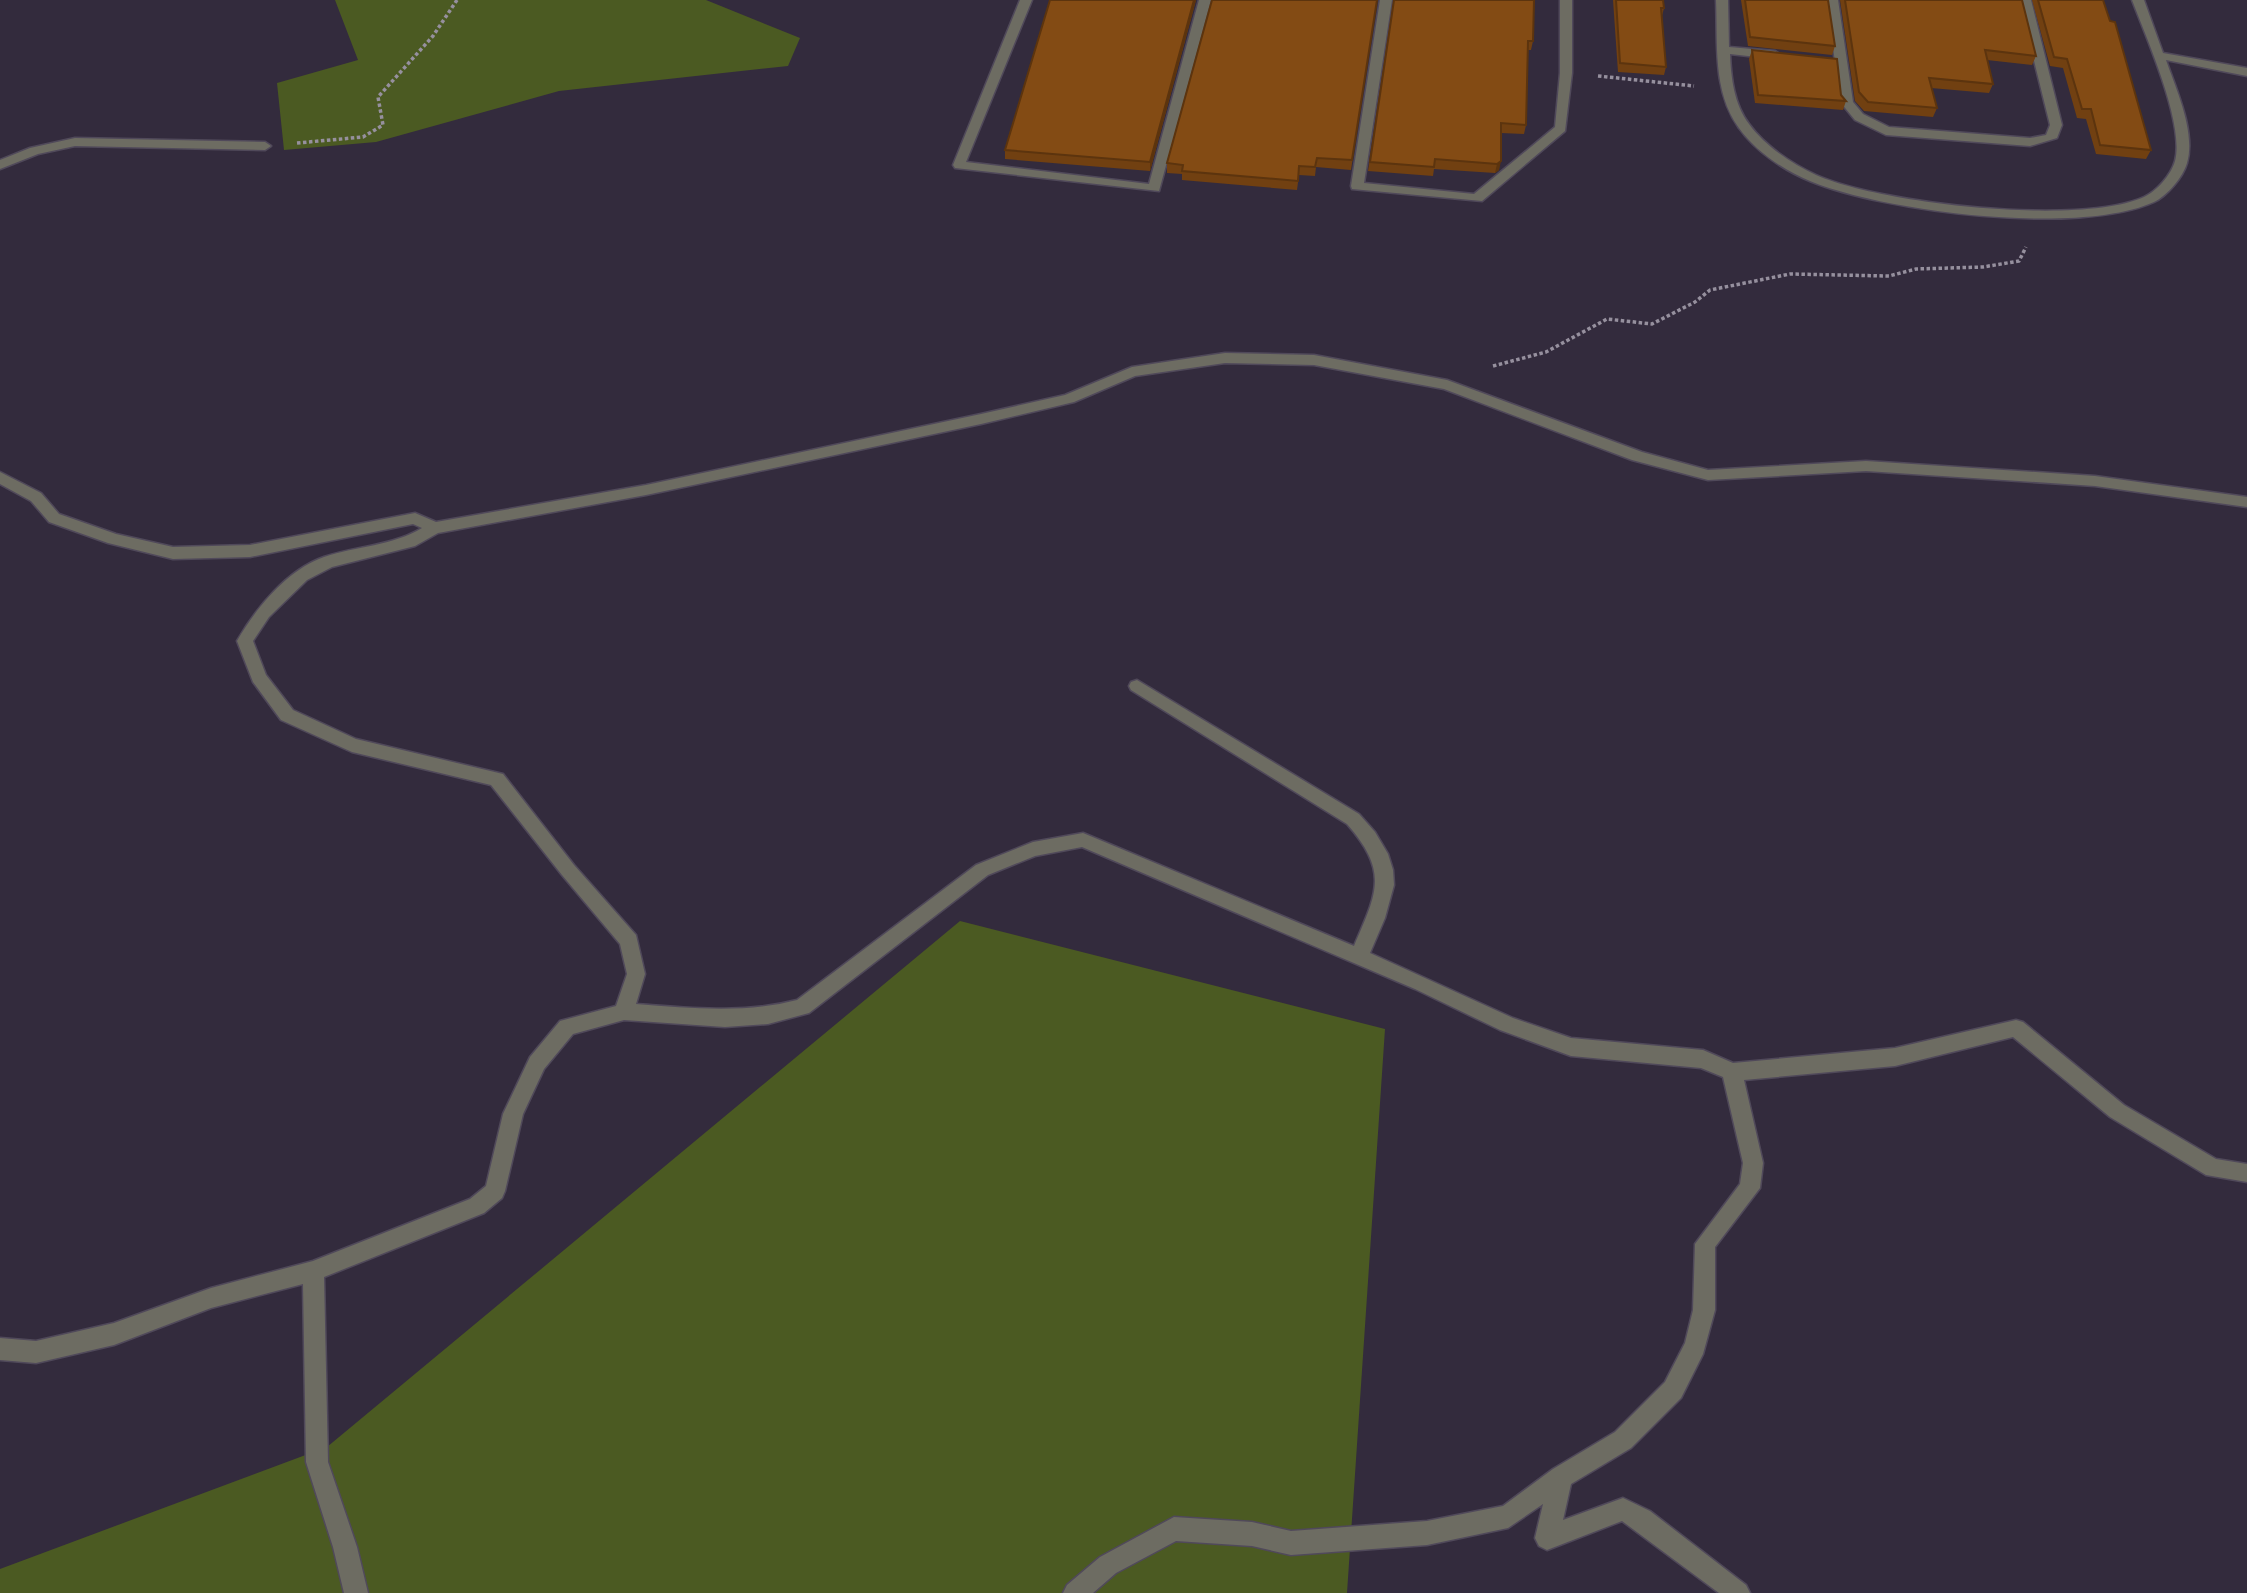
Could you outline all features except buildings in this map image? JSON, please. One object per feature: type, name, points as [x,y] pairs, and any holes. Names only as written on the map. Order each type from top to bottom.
[{"type":"street","points":[[1026,0],[959,165],[1154,188],[1205,0]]},
{"type":"street","points":[[1386,0],[1357,187],[1477,198],[1561,128],[1566,73],[1566,0]]},
{"type":"street","points":[[1722,0],[1727,90],[1731,107],[1745,128],[1777,156],[1814,179],[1868,194],[1921,203],[2065,216],[2113,212],[2151,199],[2171,180],[2182,160],[2182,133],[2138,0]]},
{"type":"street","points":[[1832,0],[1835,62],[1847,103],[1859,117],[1886,131],[2030,142],[2051,138],[2056,125],[2025,0]]},
{"type":"street","points":[[1725,50],[1790,57]]},
{"type":"street","points":[[2157,55],[2247,72]]},
{"type":"street","points":[[0,164],[34,151],[75,142],[265,146]]},
{"type":"street","points":[[624,1012],[636,974],[629,941],[568,870],[498,779],[352,745],[287,715],[258,678],[245,641],[263,613],[301,576],[327,562],[410,542],[434,528],[646,490],[981,419],[1069,399],[1132,372],[1225,358],[1314,360],[1447,385],[1637,456],[1708,475],[1866,466],[2095,481],[2247,502]]},
{"type":"street","points":[[0,477],[36,497],[54,518],[113,539],[173,553],[250,551],[415,518],[434,528]]},
{"type":"street","points":[[1137,686],[1353,818],[1370,836],[1386,865],[1382,898],[1359,957]]},
{"type":"street","points":[[0,1349],[36,1352],[114,1334],[211,1298],[313,1271],[477,1206],[495,1191],[513,1114],[537,1063],[567,1027],[624,1012],[725,1019],[768,1016],[802,1007],[982,870],[1034,849],[1083,840],[1422,983],[1507,1024],[1571,1047],[1703,1059],[1732,1073],[1895,1057],[2016,1028],[2117,1111],[2213,1167],[2247,1172]]},
{"type":"street","points":[[1074,1593],[1108,1565],[1174,1529],[1252,1534],[1291,1543],[1427,1533],[1508,1516],[1562,1477],[1623,1440],[1673,1390],[1695,1346],[1704,1310],[1705,1244],[1750,1188],[1753,1163],[1732,1073]]},
{"type":"street","points":[[313,1271],[317,1462],[345,1547],[356,1593]]},
{"type":"street","points":[[1562,1477],[1547,1538],[1623,1509],[1642,1519],[1738,1593]]},
{"type":"path","points":[[265,146],[363,137],[383,125],[378,97],[433,36],[457,0]]},
{"type":"path","points":[[1566,73],[1696,86]]},
{"type":"path","points":[[1447,385],[1464,373],[1546,352],[1607,319],[1652,324],[1710,290],[1790,274],[1889,276],[1916,269],[1983,267],[2019,261],[2029,240]]},
{"type":"green space","points":[[335,0],[706,0],[800,38],[788,66],[559,91],[376,142],[284,150],[277,83],[358,60]]},
{"type":"green space","points":[[960,921],[1385,1029],[1347,1593],[0,1593],[0,1569],[327,1447]]}]
